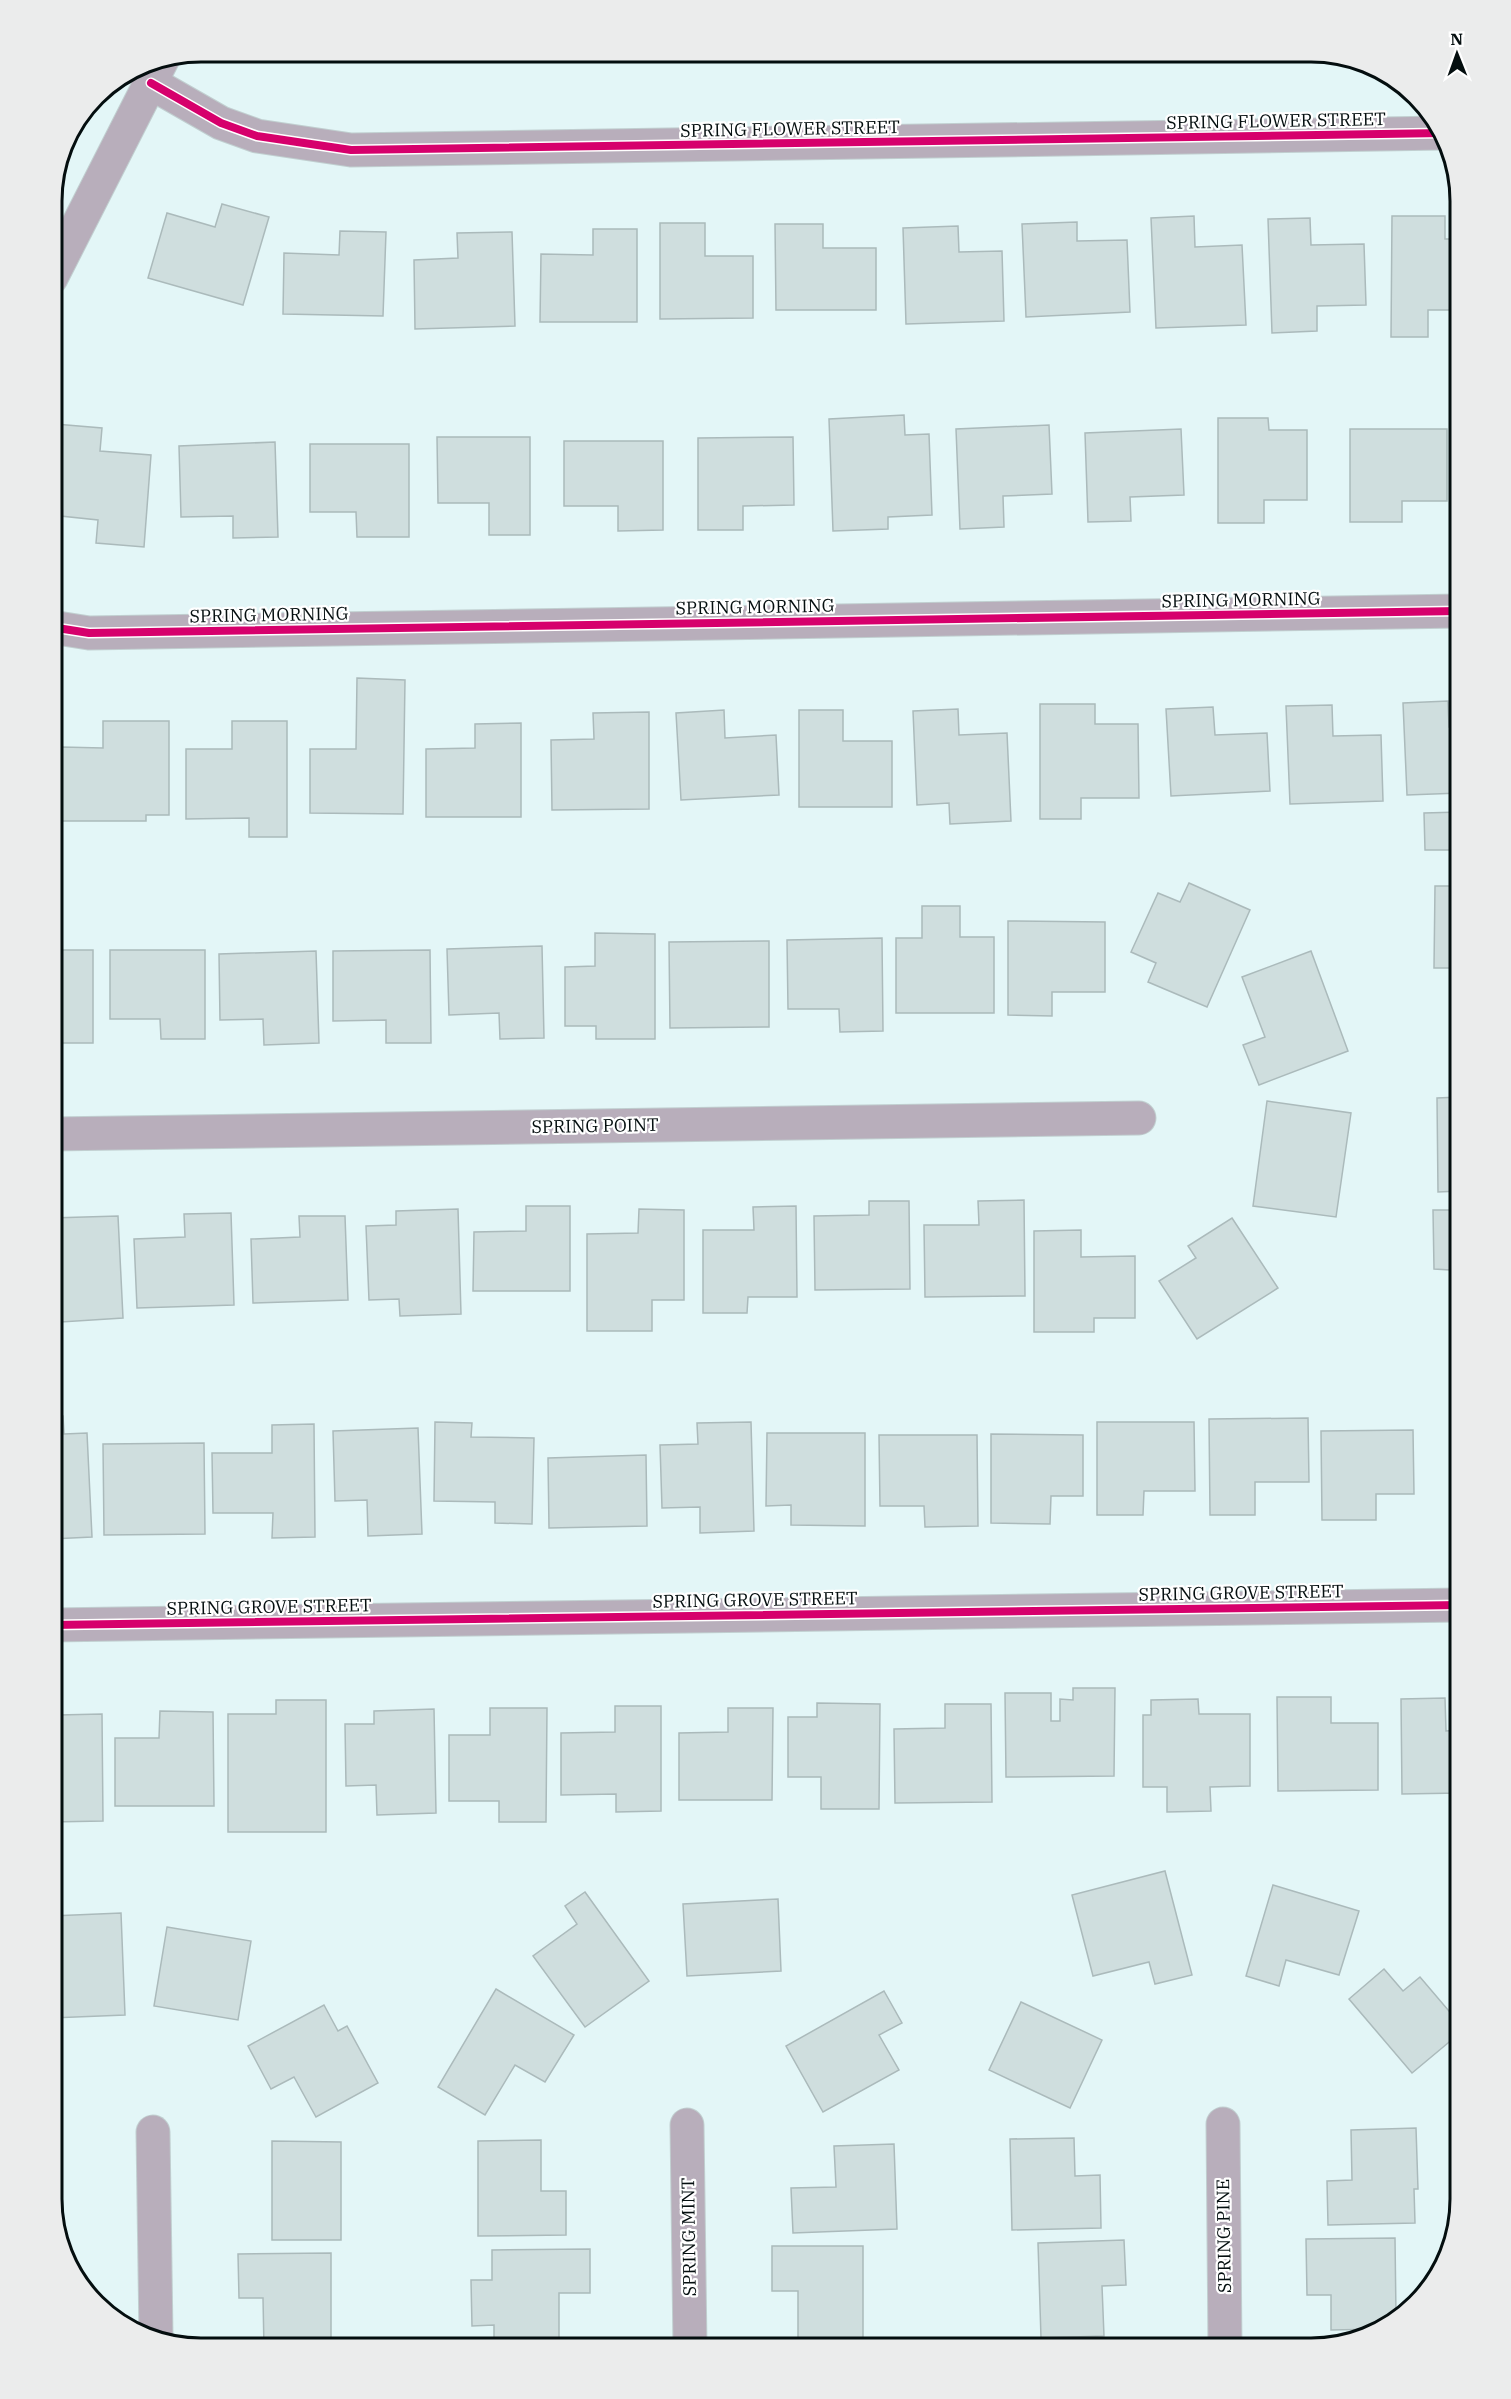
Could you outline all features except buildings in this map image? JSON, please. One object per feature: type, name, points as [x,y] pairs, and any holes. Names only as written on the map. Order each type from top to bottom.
[{"type":"street","name":"SPRING FLOWER STREET","points":[[157,70],[221,123],[257,136],[351,150],[1432,134]]},
{"type":"street","points":[[62,256],[157,70]]},
{"type":"street","name":"SPRING MORNING","points":[[62,629],[89,633],[1450,611]]},
{"type":"street","name":"SPRING POINT","points":[[62,1134],[1139,1118]]},
{"type":"street","name":"SPRING GROVE STREET","points":[[62,1625],[1450,1605]]},
{"type":"street","name":"SPRING PINE","points":[[1223,2124],[1225,2338]]},
{"type":"street","name":"SPRING MINT","points":[[687,2126],[690,2337]]},
{"type":"street","points":[[153,2132],[156,2330]]},
{"type":"cycle path","points":[[151,83],[221,123],[257,136],[351,150],[1432,133]]},
{"type":"cycle path","points":[[62,629],[89,633],[1450,611]]},
{"type":"cycle path","points":[[62,1625],[1450,1605]]}]
